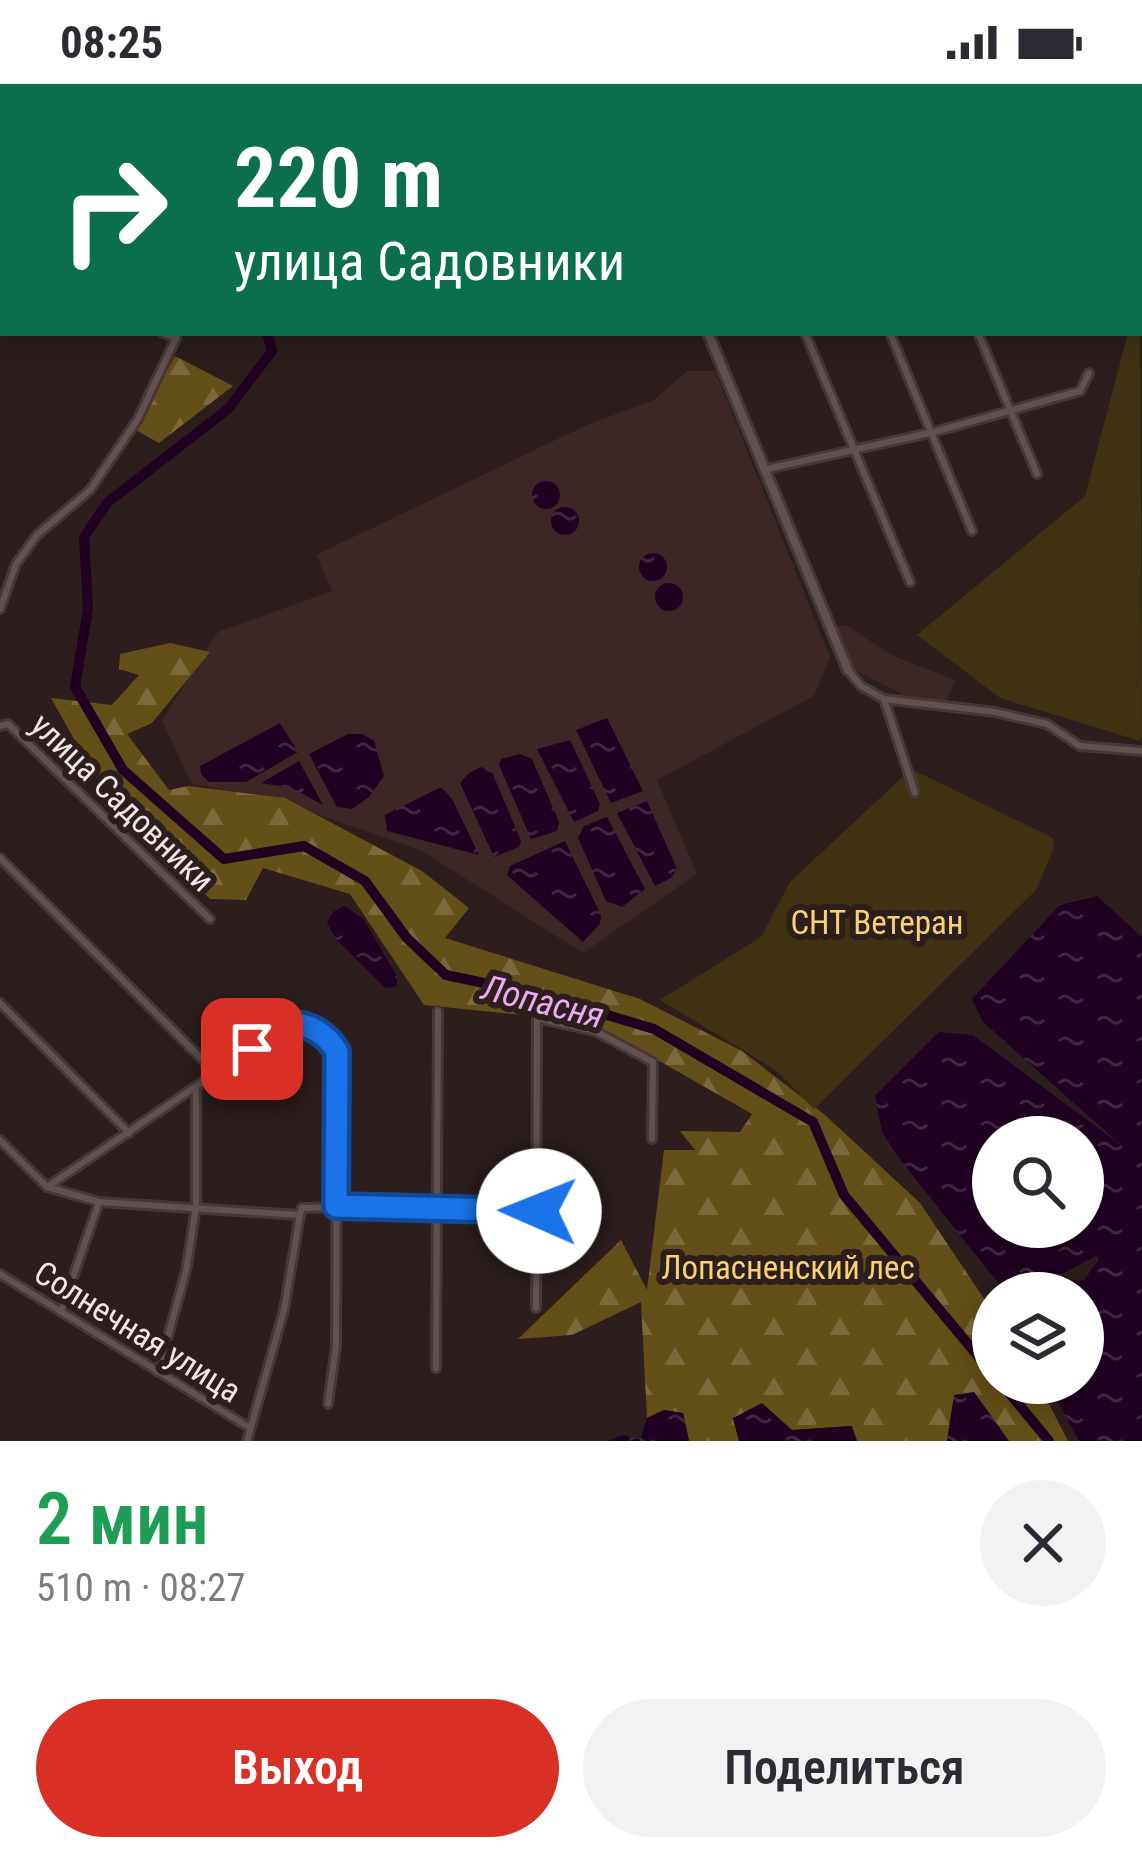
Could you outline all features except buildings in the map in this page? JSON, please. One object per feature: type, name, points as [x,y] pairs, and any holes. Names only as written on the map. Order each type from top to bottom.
[{"type":"street","points":[[0,609],[16,564],[38,535],[90,490],[138,419],[176,338],[171,336]]},
{"type":"street","points":[[709,336],[848,670],[862,686],[884,698],[995,712],[1047,724],[1081,746],[1142,752]]},
{"type":"street","points":[[806,336],[910,582]]},
{"type":"street","points":[[891,336],[972,531]]},
{"type":"street","points":[[979,336],[1037,474]]},
{"type":"street","points":[[767,469],[934,432],[1080,391],[1089,373]]},
{"type":"street","points":[[884,698],[915,793]]},
{"type":"street","name":"улица Садовники","points":[[0,726],[8,724],[210,919]]},
{"type":"street","points":[[0,858],[216,1073]]},
{"type":"street","points":[[0,1003],[129,1132]]},
{"type":"street","points":[[436,1367],[438,1011]]},
{"type":"street","points":[[536,1309],[537,1018],[595,1031],[653,1063],[652,1138]]},
{"type":"street","points":[[47,1187],[287,1025],[307,1027],[330,1038],[337,1052],[336,1346],[328,1404]]},
{"type":"street","points":[[158,1372],[186,1271],[196,1207],[196,1088]]},
{"type":"street","points":[[0,1140],[47,1187],[99,1202],[300,1215]]},
{"type":"street","points":[[61,1312],[99,1202]]},
{"type":"street","points":[[247,1441],[284,1310],[302,1208],[539,1211]]},
{"type":"street","name":"Солнечная улица","points":[[0,1274],[250,1428]]},
{"type":"shaded area","points":[[687,371],[715,371],[830,657],[814,696],[657,780],[697,874],[583,953],[422,851],[283,802],[191,783],[162,720],[218,632],[332,591],[316,555],[589,424],[654,400]]},
{"type":"shaded area","points":[[846,625],[891,655],[955,680],[946,704],[903,695],[849,667],[833,627]]},
{"type":"green space","points":[[1127,336],[1140,336],[1140,741],[1000,698],[917,635],[1085,496]]},
{"type":"green space","points":[[175,356],[233,386],[159,443],[134,429]]},
{"type":"green space","name":"Лопасненский лес","points":[[170,643],[210,652],[152,723],[127,734],[169,790],[188,786],[285,798],[422,871],[469,908],[445,938],[640,999],[742,1051],[825,1115],[920,1203],[972,1281],[972,1392],[954,1396],[947,1441],[857,1441],[851,1426],[793,1430],[733,1418],[739,1441],[689,1441],[683,1413],[664,1410],[647,1418],[641,1302],[572,1335],[518,1339],[621,1240],[647,1290],[664,1150],[695,1150],[680,1131],[740,1132],[752,1114],[591,1022],[424,1005],[350,894],[263,868],[246,900],[210,899],[93,773],[51,698],[112,705],[139,675],[119,669],[120,654]]},
{"type":"green space","name":"СНТ Ветеран","points":[[911,769],[1053,838],[1054,848],[1036,890],[814,1109],[777,1071],[660,1000],[761,937],[790,882]]},
{"type":"green space","name":"Лопасненский лес","points":[[983,1404],[1049,1404],[1068,1441],[1009,1441]]},
{"type":"water","points":[[546,481],[556,485],[560,495],[556,505],[546,509],[536,505],[532,495],[536,485]]},
{"type":"water","points":[[565,507],[575,511],[579,521],[575,531],[565,535],[555,531],[551,521],[555,511]]},
{"type":"water","points":[[653,553],[663,557],[667,567],[663,577],[653,581],[643,577],[639,567],[643,557]]},
{"type":"water","points":[[669,583],[679,587],[683,597],[679,607],[669,611],[659,607],[655,597],[659,587]]},
{"type":"water","points":[[607,718],[643,791],[611,803],[576,730]]},
{"type":"water","points":[[280,723],[298,752],[246,782],[209,782],[201,774],[200,766]]},
{"type":"water","points":[[348,734],[363,734],[374,741],[384,776],[369,797],[352,809],[337,807],[309,754]]},
{"type":"water","points":[[570,740],[600,804],[598,811],[574,822],[537,749]]},
{"type":"water","points":[[520,754],[532,759],[559,822],[557,831],[531,839],[499,765],[501,759]]},
{"type":"water","points":[[299,761],[323,805],[292,788],[261,783]]},
{"type":"water","points":[[481,767],[492,772],[521,841],[519,847],[494,857],[460,783]]},
{"type":"water","points":[[441,787],[452,799],[479,855],[387,831],[385,815]]},
{"type":"water","points":[[647,801],[677,869],[655,886],[617,813]]},
{"type":"water","points":[[607,817],[645,889],[622,907],[606,901],[578,838],[584,826]]},
{"type":"water","points":[[565,841],[601,915],[600,924],[583,942],[507,875],[510,866]]},
{"type":"water","points":[[1097,896],[1142,937],[1142,1441],[1079,1441],[1059,1404],[1104,1404],[1104,1272],[1090,1272],[1099,1259],[1096,1256],[1065,1272],[989,1272],[882,1132],[875,1096],[939,1032],[973,1035],[1082,1116],[972,1116],[972,1248],[1104,1248],[1104,1132],[1121,1145],[1104,1130],[1104,1116],[1088,1116],[983,1022],[972,999],[1060,905]]},
{"type":"water","points":[[344,906],[363,918],[398,978],[396,987],[385,988],[336,939],[327,923]]},
{"type":"water","points":[[972,1392],[972,1404],[983,1404],[1009,1441],[947,1441],[954,1395]]},
{"type":"water","points":[[762,1403],[792,1430],[852,1426],[857,1441],[739,1441],[733,1418]]},
{"type":"water","points":[[664,1410],[683,1413],[689,1441],[608,1441],[623,1435],[640,1440],[647,1418]]},
{"type":"waterway","name":"Лопасня","points":[[268,336],[272,351],[228,409],[108,502],[84,537],[88,609],[75,687],[123,770],[224,859],[304,846],[365,881],[406,937],[446,975],[537,994],[654,1029],[813,1122],[844,1195],[972,1349]]},
{"type":"waterway","name":"Лопасня","points":[[1018,1404],[1049,1441]]},
{"type":"route","points":[[252,1049],[287,1025],[307,1027],[330,1038],[337,1052],[336,1206],[539,1211]]}]
